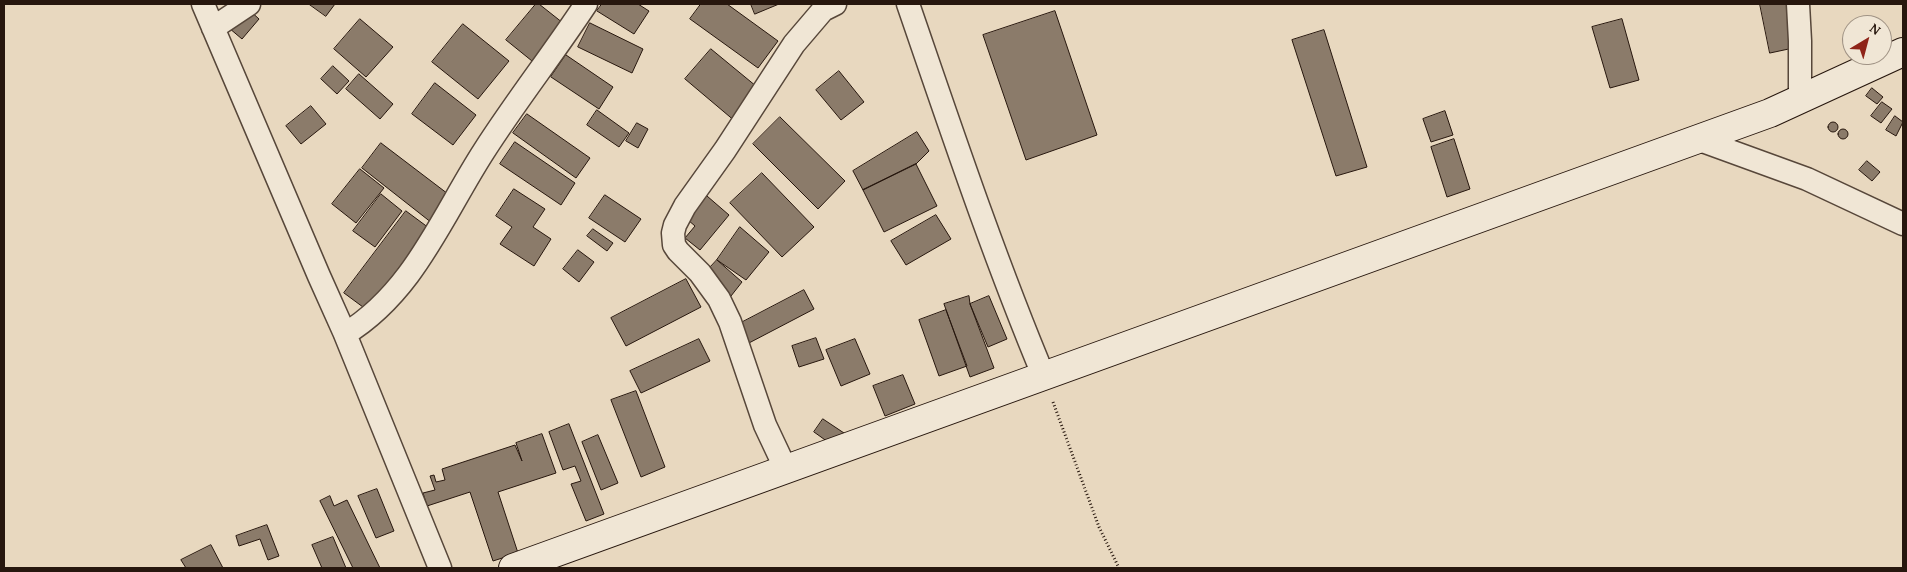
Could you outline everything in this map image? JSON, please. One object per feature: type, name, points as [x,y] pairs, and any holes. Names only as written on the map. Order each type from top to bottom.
[{"type":"street","points":[[203,4],[345,334],[440,568]]},
{"type":"street","points":[[213,28],[249,4]]},
{"type":"street","points":[[345,334],[366,321],[400,286],[432,242],[496,133],[586,4]]},
{"type":"street","points":[[783,470],[765,425],[730,322],[719,299],[700,273],[674,245],[672,233],[685,206],[725,150],[794,44],[822,10],[835,4]]},
{"type":"street","points":[[908,4],[958,148],[1024,329],[1044,377]]},
{"type":"street","points":[[1798,4],[1800,99]]},
{"type":"street","points":[[513,568],[1770,113],[1903,52]]},
{"type":"street","points":[[1697,139],[1807,179],[1903,224]]},
{"type":"path","points":[[1044,377],[1099,527],[1119,568]]},
{"type":"building","points":[[309,4],[335,4],[326,16]]},
{"type":"building","points":[[536,4],[539,4],[563,23],[532,61],[506,40]]},
{"type":"building","points":[[602,4],[638,4],[649,11],[634,34],[597,11]]},
{"type":"building","points":[[701,4],[727,4],[778,41],[758,68],[690,19]]},
{"type":"building","points":[[751,4],[779,4],[755,14]]},
{"type":"building","points":[[1760,4],[1789,4],[1798,47],[1770,53]]},
{"type":"building","points":[[247,8],[259,19],[242,39],[229,28]]},
{"type":"building","points":[[1055,11],[1097,135],[1026,160],[983,35]]},
{"type":"building","points":[[360,19],[393,47],[366,77],[334,49]]},
{"type":"building","points":[[1622,19],[1639,80],[1610,88],[1592,27]]},
{"type":"building","points":[[590,23],[643,49],[632,73],[578,47]]},
{"type":"building","points":[[463,24],[509,61],[478,99],[432,62]]},
{"type":"building","points":[[1324,30],[1367,167],[1336,176],[1292,40]]},
{"type":"building","points":[[711,49],[762,91],[736,122],[685,79]]},
{"type":"building","points":[[566,55],[613,87],[599,109],[551,77]]},
{"type":"building","points":[[333,66],[349,81],[337,94],[321,79]]},
{"type":"building","points":[[839,71],[864,102],[841,120],[816,90]]},
{"type":"building","points":[[359,74],[393,104],[380,119],[346,89]]},
{"type":"building","points":[[435,83],[476,115],[453,145],[412,114]]},
{"type":"building","points":[[1872,88],[1883,97],[1877,104],[1866,96]]},
{"type":"building","points":[[1882,102],[1892,109],[1881,123],[1871,116]]},
{"type":"building","points":[[311,106],[326,124],[301,144],[286,126]]},
{"type":"building","points":[[597,110],[629,133],[619,147],[587,125]]},
{"type":"building","points":[[1445,111],[1453,135],[1431,142],[1423,119]]},
{"type":"building","points":[[527,114],[590,158],[576,178],[513,133]]},
{"type":"building","points":[[1895,116],[1903,122],[1896,136],[1886,130]]},
{"type":"building","points":[[780,117],[845,181],[818,209],[753,144]]},
{"type":"building","points":[[1831,122],[1835,122],[1838,127],[1835,132],[1831,132],[1828,129],[1828,125]]},
{"type":"building","points":[[637,123],[648,129],[638,148],[626,141]]},
{"type":"building","points":[[1843,129],[1848,134],[1843,139],[1838,134]]},
{"type":"building","points":[[917,132],[929,151],[916,164],[863,190],[853,171]]},
{"type":"building","points":[[1454,139],[1470,189],[1447,197],[1431,147]]},
{"type":"building","points":[[515,142],[575,183],[561,205],[500,164]]},
{"type":"building","points":[[381,143],[452,197],[432,223],[362,168]]},
{"type":"building","points":[[1867,161],[1880,172],[1872,181],[1859,170]]},
{"type":"building","points":[[916,164],[937,206],[884,232],[863,190]]},
{"type":"building","points":[[360,169],[384,188],[356,223],[332,204]]},
{"type":"building","points":[[762,173],[814,227],[782,257],[730,203]]},
{"type":"building","points":[[514,189],[545,209],[533,227],[551,239],[534,266],[500,244],[512,227],[496,216]]},
{"type":"building","points":[[381,194],[402,211],[375,247],[353,231]]},
{"type":"building","points":[[605,195],[641,219],[625,242],[589,218]]},
{"type":"building","points":[[707,196],[729,215],[700,250],[685,238],[695,226],[688,220]]},
{"type":"building","points":[[406,211],[429,228],[367,310],[344,293]]},
{"type":"building","points":[[936,215],[951,239],[906,265],[891,241]]},
{"type":"building","points":[[740,227],[769,252],[746,280],[717,260]]},
{"type":"building","points":[[593,229],[613,243],[607,251],[587,236]]},
{"type":"building","points":[[578,250],[594,262],[579,282],[563,269]]},
{"type":"building","points":[[717,260],[742,282],[731,296],[705,273]]},
{"type":"building","points":[[686,279],[701,307],[626,346],[611,318]]},
{"type":"building","points":[[804,290],[814,309],[747,344],[737,325]]},
{"type":"building","points":[[969,296],[970,304],[994,368],[970,377],[944,304]]},
{"type":"building","points":[[989,296],[1007,339],[988,347],[970,304]]},
{"type":"building","points":[[946,310],[967,366],[939,376],[919,320]]},
{"type":"building","points":[[816,338],[824,359],[799,367],[792,346]]},
{"type":"building","points":[[699,339],[710,361],[641,393],[630,371]]},
{"type":"building","points":[[855,339],[870,374],[841,386],[826,350]]},
{"type":"building","points":[[903,375],[915,404],[885,416],[873,386]]},
{"type":"building","points":[[636,391],[665,467],[641,477],[611,400]]},
{"type":"building","points":[[823,419],[844,433],[835,447],[814,432]]},
{"type":"building","points":[[569,424],[604,514],[586,521],[571,484],[581,481],[575,466],[563,470],[549,432]]},
{"type":"building","points":[[542,434],[556,473],[498,492],[518,553],[493,561],[470,492],[427,506],[423,493],[435,490],[430,476],[434,475],[436,482],[445,480],[442,469],[515,445],[522,461],[516,443]]},
{"type":"building","points":[[598,435],[618,483],[601,490],[582,442]]},
{"type":"building","points":[[377,489],[394,531],[376,538],[358,496]]},
{"type":"building","points":[[330,496],[334,506],[347,500],[380,568],[353,568],[320,501]]},
{"type":"building","points":[[267,525],[279,556],[268,560],[260,539],[239,546],[236,536]]},
{"type":"building","points":[[333,537],[346,568],[322,568],[312,545]]},
{"type":"building","points":[[211,545],[223,568],[186,568],[181,560]]}]
